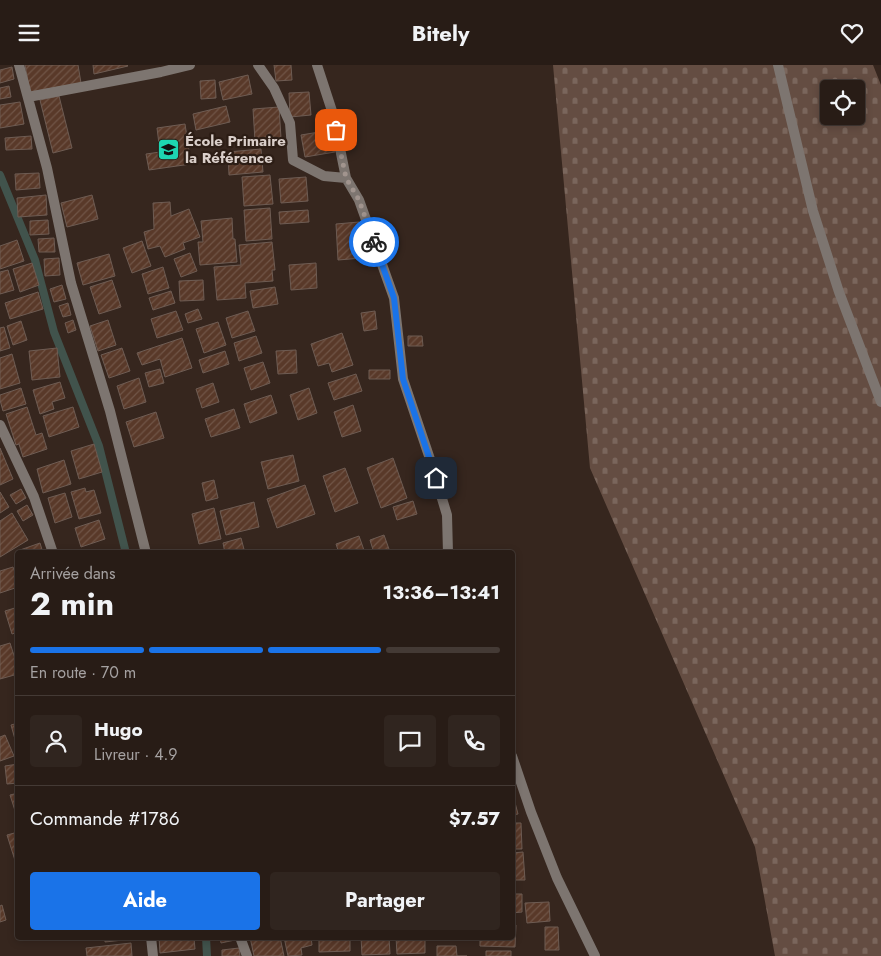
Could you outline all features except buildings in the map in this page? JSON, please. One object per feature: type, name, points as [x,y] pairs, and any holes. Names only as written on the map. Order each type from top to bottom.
[{"type":"street","points":[[19,65],[47,168],[71,283],[110,411],[145,550]]},
{"type":"street","points":[[28,97],[190,65]]},
{"type":"street","points":[[258,65],[274,88],[290,123],[293,160],[324,176],[346,178]]},
{"type":"street","points":[[317,65],[333,114],[346,178],[359,200],[394,298],[403,379],[447,515],[448,550]]},
{"type":"street","points":[[778,65],[813,211],[839,292],[881,402]]},
{"type":"street","points":[[0,425],[34,497],[52,550]]},
{"type":"street","points":[[515,764],[557,878],[595,956]]},
{"type":"street","points":[[151,940],[153,956]]},
{"type":"street","points":[[241,940],[247,956]]},
{"type":"green space","points":[[553,65],[873,65],[881,85],[881,956],[775,956],[755,847],[590,468]]},
{"type":"waterway","points":[[0,175],[35,260],[54,332],[99,446],[125,550]]},
{"type":"waterway","points":[[206,940],[207,956]]},
{"type":"way so far","points":[[336,130],[346,178],[359,200],[374,242]]},
{"type":"place","name":"École Primaire la Référence","points":[[169,150]]},
{"type":"route","points":[[374,242],[394,298],[403,379],[436,478]]}]
